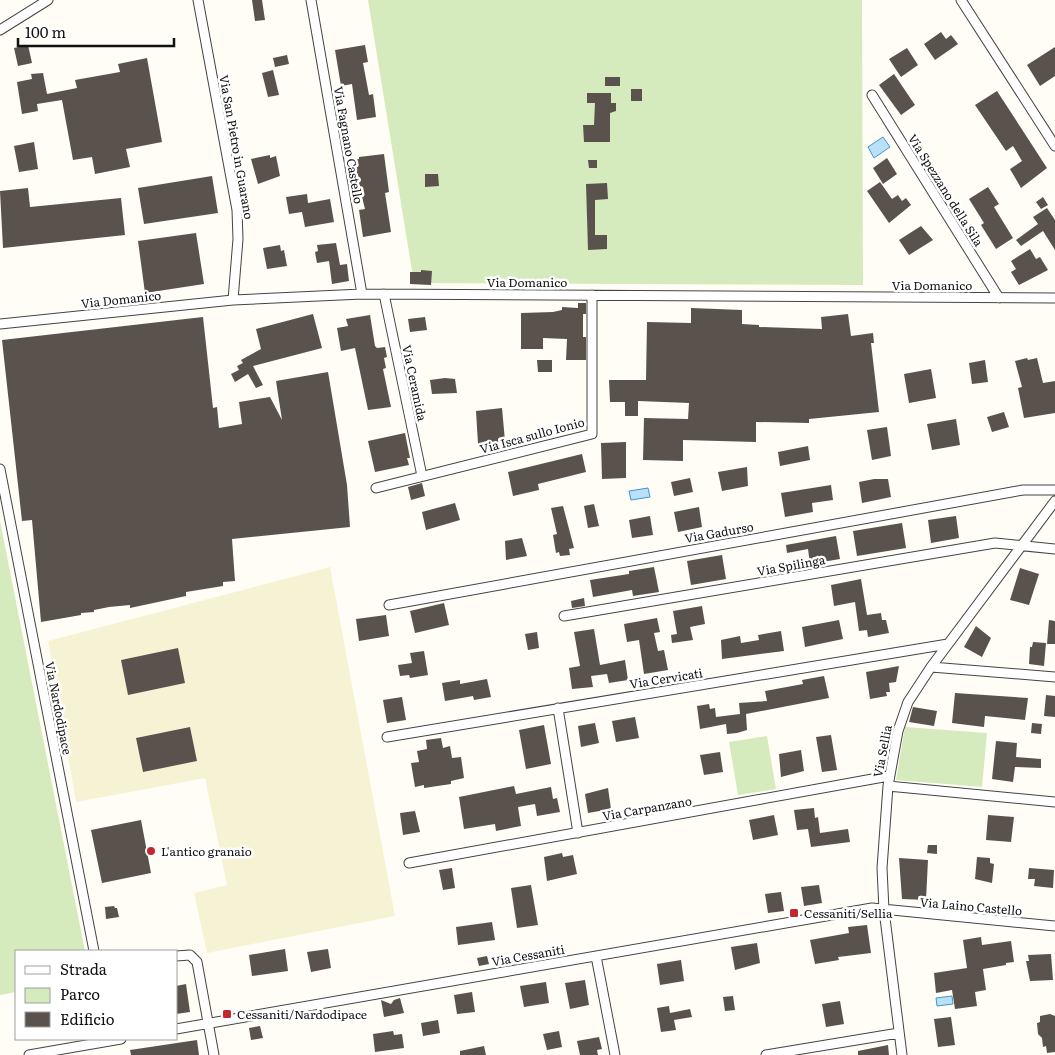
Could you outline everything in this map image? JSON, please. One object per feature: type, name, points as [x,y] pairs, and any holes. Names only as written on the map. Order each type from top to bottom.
[{"type":"street","points":[[0,30],[48,0]]},
{"type":"street","name":"Via San Pietro in Guarano","points":[[198,0],[237,210],[238,239],[233,300]]},
{"type":"street","name":"Via Fagnano Castello","points":[[311,0],[362,294]]},
{"type":"street","points":[[961,0],[1055,146]]},
{"type":"street","name":"Via Spezzano della Sila","points":[[872,95],[999,298]]},
{"type":"street","name":"Via Domanico","points":[[0,324],[233,300],[362,294],[1055,298]]},
{"type":"street","name":"Via Ceramida","points":[[384,294],[422,476]]},
{"type":"street","name":"Via Isca sullo Ionio","points":[[376,488],[592,434],[592,295]]},
{"type":"street","name":"Via Nardodipace","points":[[0,469],[94,950]]},
{"type":"street","name":"Via Gadurso","points":[[389,605],[1023,490],[1055,490]]},
{"type":"street","name":"Via Sellia","points":[[902,1055],[884,910],[883,855],[889,776],[903,714],[931,667],[1055,501]]},
{"type":"street","name":"Via Spilinga","points":[[564,616],[989,544],[1005,543],[1055,549]]},
{"type":"street","name":"Via Cervicati","points":[[387,737],[948,644]]},
{"type":"street","points":[[931,667],[1055,677]]},
{"type":"street","points":[[558,708],[578,833]]},
{"type":"street","name":"Via Carpanzano","points":[[409,863],[889,776]]},
{"type":"street","points":[[888,786],[1055,802]]},
{"type":"street","name":"Via Cessaniti","points":[[178,1029],[872,908],[884,910]]},
{"type":"street","name":"Via Laino Castello","points":[[884,910],[1055,926]]},
{"type":"street","points":[[178,956],[190,955],[197,962],[214,1055]]},
{"type":"street","points":[[596,956],[615,1055]]},
{"type":"street","points":[[766,1055],[899,1033]]},
{"type":"street","points":[[28,1055],[115,1040]]},
{"type":"shaded area","points":[[330,567],[395,916],[207,953],[194,893],[227,885],[205,778],[76,802],[48,641]],"holes":[[[178,648],[185,683],[128,695],[121,660]],[[190,727],[197,761],[143,771],[136,738]]]},
{"type":"green space","points":[[368,0],[862,0],[863,285],[414,283]]},
{"type":"green space","points":[[0,521],[85,950],[15,950],[15,992],[0,995]]},
{"type":"green space","points":[[905,727],[987,733],[982,787],[896,780]]},
{"type":"green space","points":[[767,736],[776,789],[738,795],[729,742]]},
{"type":"water","points":[[883,137],[890,147],[874,158],[868,147]]},
{"type":"water","points":[[648,488],[650,497],[631,500],[629,491]]},
{"type":"water","points":[[952,996],[953,1004],[937,1006],[936,998]]},
{"type":"building","points":[[252,0],[262,0],[265,20],[255,21]]},
{"type":"building","points":[[941,32],[946,39],[951,35],[958,44],[935,60],[924,44]]},
{"type":"building","points":[[28,45],[32,63],[18,66],[14,48]]},
{"type":"building","points":[[365,45],[368,62],[363,63],[369,95],[373,94],[376,117],[357,120],[352,84],[341,86],[335,50]]},
{"type":"building","points":[[1055,47],[1055,76],[1040,86],[1027,65]]},
{"type":"building","points":[[907,48],[918,65],[901,77],[889,59]]},
{"type":"building","points":[[287,55],[289,64],[275,67],[273,58]]},
{"type":"building","points":[[147,58],[162,142],[126,149],[130,167],[95,174],[92,157],[73,160],[62,100],[37,104],[38,111],[22,114],[17,82],[32,79],[31,74],[43,73],[47,94],[77,88],[75,80],[120,72],[118,64]]},
{"type":"building","points":[[273,70],[279,95],[268,97],[262,73]]},
{"type":"building","points":[[894,74],[915,105],[901,115],[879,85]]},
{"type":"building","points":[[605,77],[620,77],[620,86],[605,86]]},
{"type":"building","points":[[631,89],[642,89],[642,101],[631,101]]},
{"type":"building","points":[[997,91],[1047,168],[1021,188],[1010,169],[1022,161],[1013,146],[1006,151],[975,105]]},
{"type":"building","points":[[587,93],[611,93],[611,103],[616,103],[616,111],[610,113],[610,142],[584,142],[583,125],[594,125],[595,103],[587,103]]},
{"type":"building","points":[[34,142],[38,169],[19,172],[14,146]]},
{"type":"building","points":[[384,154],[389,192],[385,193],[391,232],[363,237],[359,210],[365,209],[361,193],[358,194],[352,160],[359,159],[359,157]]},
{"type":"building","points":[[270,155],[270,158],[276,156],[280,176],[258,184],[251,159]]},
{"type":"building","points":[[887,158],[897,174],[883,184],[873,168]]},
{"type":"building","points":[[588,160],[597,160],[597,168],[589,168]]},
{"type":"building","points":[[425,174],[438,174],[439,186],[425,187]]},
{"type":"building","points":[[212,176],[218,213],[144,224],[138,188]]},
{"type":"building","points":[[880,182],[892,199],[898,195],[902,201],[906,198],[911,205],[889,223],[867,191]]},
{"type":"building","points":[[607,183],[608,199],[595,200],[595,235],[607,235],[607,249],[588,250],[586,184]]},
{"type":"building","points":[[988,187],[999,204],[994,207],[1013,238],[996,249],[981,225],[984,223],[969,199]]},
{"type":"building","points":[[28,188],[30,207],[121,198],[125,235],[3,248],[0,191]]},
{"type":"building","points":[[307,194],[308,203],[330,199],[334,222],[305,227],[302,212],[289,214],[286,197]]},
{"type":"building","points":[[1043,197],[1048,205],[1041,209],[1036,202]]},
{"type":"building","points":[[1047,208],[1055,220],[1055,250],[1043,231],[1021,246],[1016,240],[1038,224],[1033,217]]},
{"type":"building","points":[[921,226],[933,240],[909,255],[899,240]]},
{"type":"building","points":[[196,233],[204,284],[145,293],[138,241]]},
{"type":"building","points":[[336,243],[340,265],[347,264],[349,281],[332,284],[329,261],[317,263],[315,252],[318,251],[317,245]]},
{"type":"building","points":[[280,245],[281,251],[284,250],[287,266],[267,269],[263,248]]},
{"type":"building","points":[[1030,249],[1036,259],[1040,257],[1048,270],[1019,285],[1011,272],[1016,269],[1011,261]]},
{"type":"building","points":[[421,270],[432,271],[431,285],[410,284],[410,272],[421,272]]},
{"type":"building","points":[[578,303],[586,303],[586,314],[583,314],[583,337],[586,337],[586,360],[566,360],[567,339],[543,338],[543,349],[521,349],[521,313],[553,312],[562,310],[562,307],[578,308]]},
{"type":"building","points":[[691,308],[742,310],[742,324],[759,325],[759,327],[822,329],[821,317],[848,314],[851,336],[873,333],[874,343],[871,343],[879,412],[809,419],[809,423],[756,422],[756,442],[683,440],[683,461],[643,460],[644,418],[688,419],[689,403],[638,401],[638,416],[625,416],[625,402],[610,402],[609,380],[646,380],[647,322],[691,323]]},
{"type":"building","points":[[313,314],[322,348],[253,366],[263,385],[256,388],[248,374],[235,382],[231,374],[239,370],[237,366],[243,363],[241,360],[261,349],[256,329]]},
{"type":"building","points":[[370,315],[375,346],[377,348],[385,347],[387,357],[384,358],[386,368],[383,369],[391,407],[368,410],[355,348],[341,351],[337,328],[348,326],[346,319]]},
{"type":"building","points":[[203,317],[213,408],[217,407],[219,428],[242,424],[239,402],[270,397],[282,420],[276,381],[328,372],[347,485],[350,527],[232,539],[235,581],[223,582],[223,586],[186,592],[186,596],[130,608],[130,605],[109,607],[94,610],[94,612],[81,613],[81,615],[41,622],[32,520],[22,521],[2,340]]},
{"type":"building","points":[[425,317],[427,330],[410,332],[408,319]]},
{"type":"building","points":[[1027,358],[1028,360],[1037,358],[1043,383],[1055,381],[1055,413],[1024,418],[1018,388],[1022,387],[1015,361]]},
{"type":"building","points":[[537,360],[552,360],[552,372],[538,372]]},
{"type":"building","points":[[985,360],[988,382],[972,384],[969,363]]},
{"type":"building","points":[[931,369],[936,398],[909,403],[904,374]]},
{"type":"building","points":[[455,379],[457,393],[432,394],[430,380]]},
{"type":"building","points":[[502,408],[505,441],[478,444],[476,411]]},
{"type":"building","points":[[1004,412],[1009,427],[992,432],[987,417]]},
{"type":"building","points":[[956,419],[960,445],[932,450],[927,424]]},
{"type":"building","points":[[887,427],[891,456],[872,460],[867,430]]},
{"type":"building","points":[[405,433],[410,458],[407,458],[409,465],[375,472],[368,441]]},
{"type":"building","points":[[626,442],[626,478],[602,479],[601,443]]},
{"type":"building","points":[[808,446],[810,460],[780,466],[778,452]]},
{"type":"building","points":[[582,454],[586,472],[538,484],[539,490],[513,496],[508,472]]},
{"type":"building","points":[[747,467],[748,486],[722,491],[718,472]]},
{"type":"building","points":[[690,478],[693,492],[674,496],[671,482]]},
{"type":"building","points":[[888,479],[891,497],[862,503],[859,482]]},
{"type":"building","points":[[422,483],[425,496],[411,500],[408,487]]},
{"type":"building","points":[[831,485],[833,500],[812,503],[813,512],[785,517],[781,493]]},
{"type":"building","points":[[455,503],[460,520],[426,530],[422,512]]},
{"type":"building","points":[[594,504],[599,526],[588,528],[584,506]]},
{"type":"building","points":[[563,506],[574,548],[569,549],[570,555],[560,556],[559,552],[556,553],[553,535],[557,534],[551,508]]},
{"type":"building","points":[[699,507],[702,527],[678,532],[674,512]]},
{"type":"building","points":[[650,516],[653,535],[632,538],[629,520]]},
{"type":"building","points":[[956,516],[959,538],[931,543],[928,520]]},
{"type":"building","points":[[902,523],[906,548],[857,556],[853,531]]},
{"type":"building","points":[[836,536],[840,559],[810,564],[808,549],[787,553],[786,545]]},
{"type":"building","points":[[522,538],[527,556],[506,560],[505,541]]},
{"type":"building","points":[[722,555],[726,579],[691,585],[687,561]]},
{"type":"building","points":[[654,567],[659,592],[633,596],[632,590],[593,597],[590,580],[629,574],[629,571]]},
{"type":"building","points":[[1020,568],[1039,574],[1029,605],[1010,600]]},
{"type":"building","points":[[861,579],[867,615],[881,613],[882,620],[886,620],[889,633],[868,637],[867,630],[859,631],[855,602],[834,606],[831,585]]},
{"type":"building","points":[[584,598],[585,606],[572,608],[571,601]]},
{"type":"building","points":[[444,603],[449,625],[415,633],[410,611]]},
{"type":"building","points":[[702,606],[705,624],[690,627],[693,640],[672,643],[671,635],[677,634],[673,611]]},
{"type":"building","points":[[386,615],[389,636],[359,641],[356,619]]},
{"type":"building","points":[[657,618],[660,632],[654,633],[658,651],[664,650],[668,670],[644,674],[639,640],[627,642],[624,624]]},
{"type":"building","points":[[839,620],[843,639],[805,647],[802,627]]},
{"type":"building","points":[[1049,620],[1055,621],[1055,644],[1047,644]]},
{"type":"building","points":[[976,626],[991,638],[982,657],[964,647]]},
{"type":"building","points":[[594,629],[600,665],[625,660],[628,680],[609,683],[607,674],[591,676],[593,687],[572,689],[569,668],[580,666],[574,632]]},
{"type":"building","points":[[781,631],[784,651],[722,659],[721,640],[740,636],[741,643],[759,640],[758,635]]},
{"type":"building","points":[[537,632],[539,648],[528,650],[525,634]]},
{"type":"building","points":[[1033,642],[1046,643],[1044,666],[1029,664],[1030,647],[1032,647]]},
{"type":"building","points":[[178,648],[185,683],[128,695],[121,660]]},
{"type":"building","points":[[424,651],[428,675],[410,678],[409,675],[400,676],[398,665],[412,663],[410,653]]},
{"type":"building","points":[[899,666],[896,682],[889,683],[890,692],[886,692],[887,696],[870,699],[866,672]]},
{"type":"building","points":[[824,676],[829,698],[746,714],[747,730],[737,733],[727,734],[726,724],[700,729],[697,706],[709,704],[710,709],[715,708],[716,717],[740,714],[739,703],[767,701],[765,691],[803,684],[802,680]]},
{"type":"building","points":[[487,679],[491,697],[474,700],[473,696],[445,701],[442,683],[460,680],[460,684]]},
{"type":"building","points":[[955,693],[1028,698],[1025,720],[985,716],[984,727],[952,723]]},
{"type":"building","points":[[1046,695],[1055,696],[1055,717],[1044,716]]},
{"type":"building","points":[[402,697],[406,720],[387,723],[383,700]]},
{"type":"building","points":[[913,707],[937,711],[934,726],[909,722]]},
{"type":"building","points":[[635,717],[639,738],[616,742],[612,721]]},
{"type":"building","points":[[595,723],[599,743],[581,747],[578,726]]},
{"type":"building","points":[[1032,723],[1042,724],[1041,734],[1031,733]]},
{"type":"building","points":[[544,725],[551,764],[526,769],[519,730]]},
{"type":"building","points":[[190,727],[197,761],[143,772],[136,738]]},
{"type":"building","points":[[831,735],[837,770],[822,772],[816,737]]},
{"type":"building","points":[[441,738],[443,748],[450,746],[452,758],[461,757],[464,778],[451,781],[451,784],[424,788],[424,785],[415,787],[411,763],[419,762],[417,751],[427,749],[426,740]]},
{"type":"building","points":[[996,741],[1017,743],[1016,757],[1041,759],[1041,768],[1015,767],[1013,782],[992,779]]},
{"type":"building","points":[[801,750],[804,771],[781,777],[779,754]]},
{"type":"building","points":[[720,752],[723,772],[704,775],[700,755]]},
{"type":"building","points":[[514,786],[516,794],[551,787],[553,799],[557,798],[560,812],[537,816],[535,804],[518,807],[521,826],[496,831],[495,824],[464,829],[459,797]]},
{"type":"building","points":[[608,788],[611,809],[588,813],[585,794]]},
{"type":"building","points":[[814,808],[815,818],[818,817],[820,833],[848,829],[850,842],[811,847],[808,829],[797,830],[794,810]]},
{"type":"building","points":[[415,811],[420,832],[403,835],[400,813]]},
{"type":"building","points":[[774,815],[778,835],[753,840],[749,820]]},
{"type":"building","points":[[988,815],[1014,817],[1011,842],[986,840]]},
{"type":"building","points":[[141,820],[151,873],[102,883],[91,830]]},
{"type":"building","points":[[928,845],[937,845],[937,854],[927,853]]},
{"type":"building","points":[[562,853],[563,857],[573,855],[577,874],[547,881],[544,857]]},
{"type":"building","points":[[977,857],[990,858],[990,863],[994,864],[992,883],[975,879]]},
{"type":"building","points":[[899,858],[928,860],[926,900],[902,899]]},
{"type":"building","points":[[452,868],[455,888],[443,890],[439,870]]},
{"type":"building","points":[[1029,868],[1054,870],[1053,888],[1034,886],[1035,879],[1028,879]]},
{"type":"building","points":[[531,885],[538,925],[517,928],[511,888]]},
{"type":"building","points":[[819,885],[822,903],[804,906],[801,887]]},
{"type":"building","points":[[781,892],[784,911],[768,913],[765,894]]},
{"type":"building","points":[[114,906],[117,908],[119,917],[106,919],[105,907]]},
{"type":"building","points":[[492,922],[495,940],[458,945],[456,927]]},
{"type":"building","points":[[867,925],[871,953],[838,957],[839,960],[815,964],[810,940],[849,933],[848,927]]},
{"type":"building","points":[[981,937],[982,945],[1011,941],[1014,962],[983,969],[986,990],[975,992],[977,1006],[955,1009],[952,990],[936,993],[934,973],[967,968],[963,940]]},
{"type":"building","points":[[757,943],[760,963],[735,970],[731,947]]},
{"type":"building","points":[[285,949],[288,971],[252,976],[249,955]]},
{"type":"building","points":[[328,949],[331,968],[311,972],[307,952]]},
{"type":"building","points":[[1051,954],[1053,980],[1030,981],[1026,961],[1029,961],[1028,955]]},
{"type":"building","points":[[487,956],[489,964],[479,966],[477,958]]},
{"type":"building","points":[[681,960],[684,981],[660,985],[657,964]]},
{"type":"building","points":[[585,980],[589,1005],[570,1009],[565,983]]},
{"type":"building","points":[[546,982],[549,1003],[524,1007],[520,986]]},
{"type":"building","points":[[186,984],[190,1012],[178,1014],[178,986]]},
{"type":"building","points":[[472,992],[475,1012],[457,1014],[454,995]]},
{"type":"building","points":[[733,996],[735,1010],[725,1011],[723,997]]},
{"type":"building","points":[[400,998],[404,1013],[384,1017],[381,1000],[391,1004],[394,1000]]},
{"type":"building","points":[[840,1001],[844,1024],[826,1027],[822,1004]]},
{"type":"building","points":[[669,1006],[670,1013],[690,1009],[692,1017],[674,1020],[676,1030],[661,1032],[657,1008]]},
{"type":"building","points":[[1050,1014],[1055,1016],[1055,1052],[1047,1053],[1046,1046],[1043,1047],[1042,1038],[1038,1034],[1037,1023],[1040,1022],[1040,1016]]},
{"type":"building","points":[[951,1017],[955,1045],[938,1047],[934,1019]]},
{"type":"building","points":[[438,1020],[440,1033],[423,1036],[421,1023]]},
{"type":"building","points":[[260,1026],[263,1038],[251,1040],[249,1028]]},
{"type":"building","points":[[393,1031],[394,1035],[402,1034],[404,1048],[375,1052],[373,1034]]},
{"type":"building","points":[[559,1031],[562,1047],[547,1050],[543,1034]]},
{"type":"building","points":[[599,1037],[602,1049],[597,1050],[598,1055],[580,1055],[577,1041]]},
{"type":"building","points":[[197,1040],[199,1055],[131,1055],[130,1050]]},
{"type":"building","points":[[888,1045],[889,1055],[858,1055],[858,1051]]},
{"type":"building","points":[[484,1046],[486,1055],[460,1055],[460,1051]]},
{"type":"place","name":"L'antico granaio","points":[[151,851]]},
{"type":"place","name":"Cessaniti/Sellia","points":[[794,913]]},
{"type":"place","name":"Cessaniti/Nardodipace","points":[[227,1014]]}]
